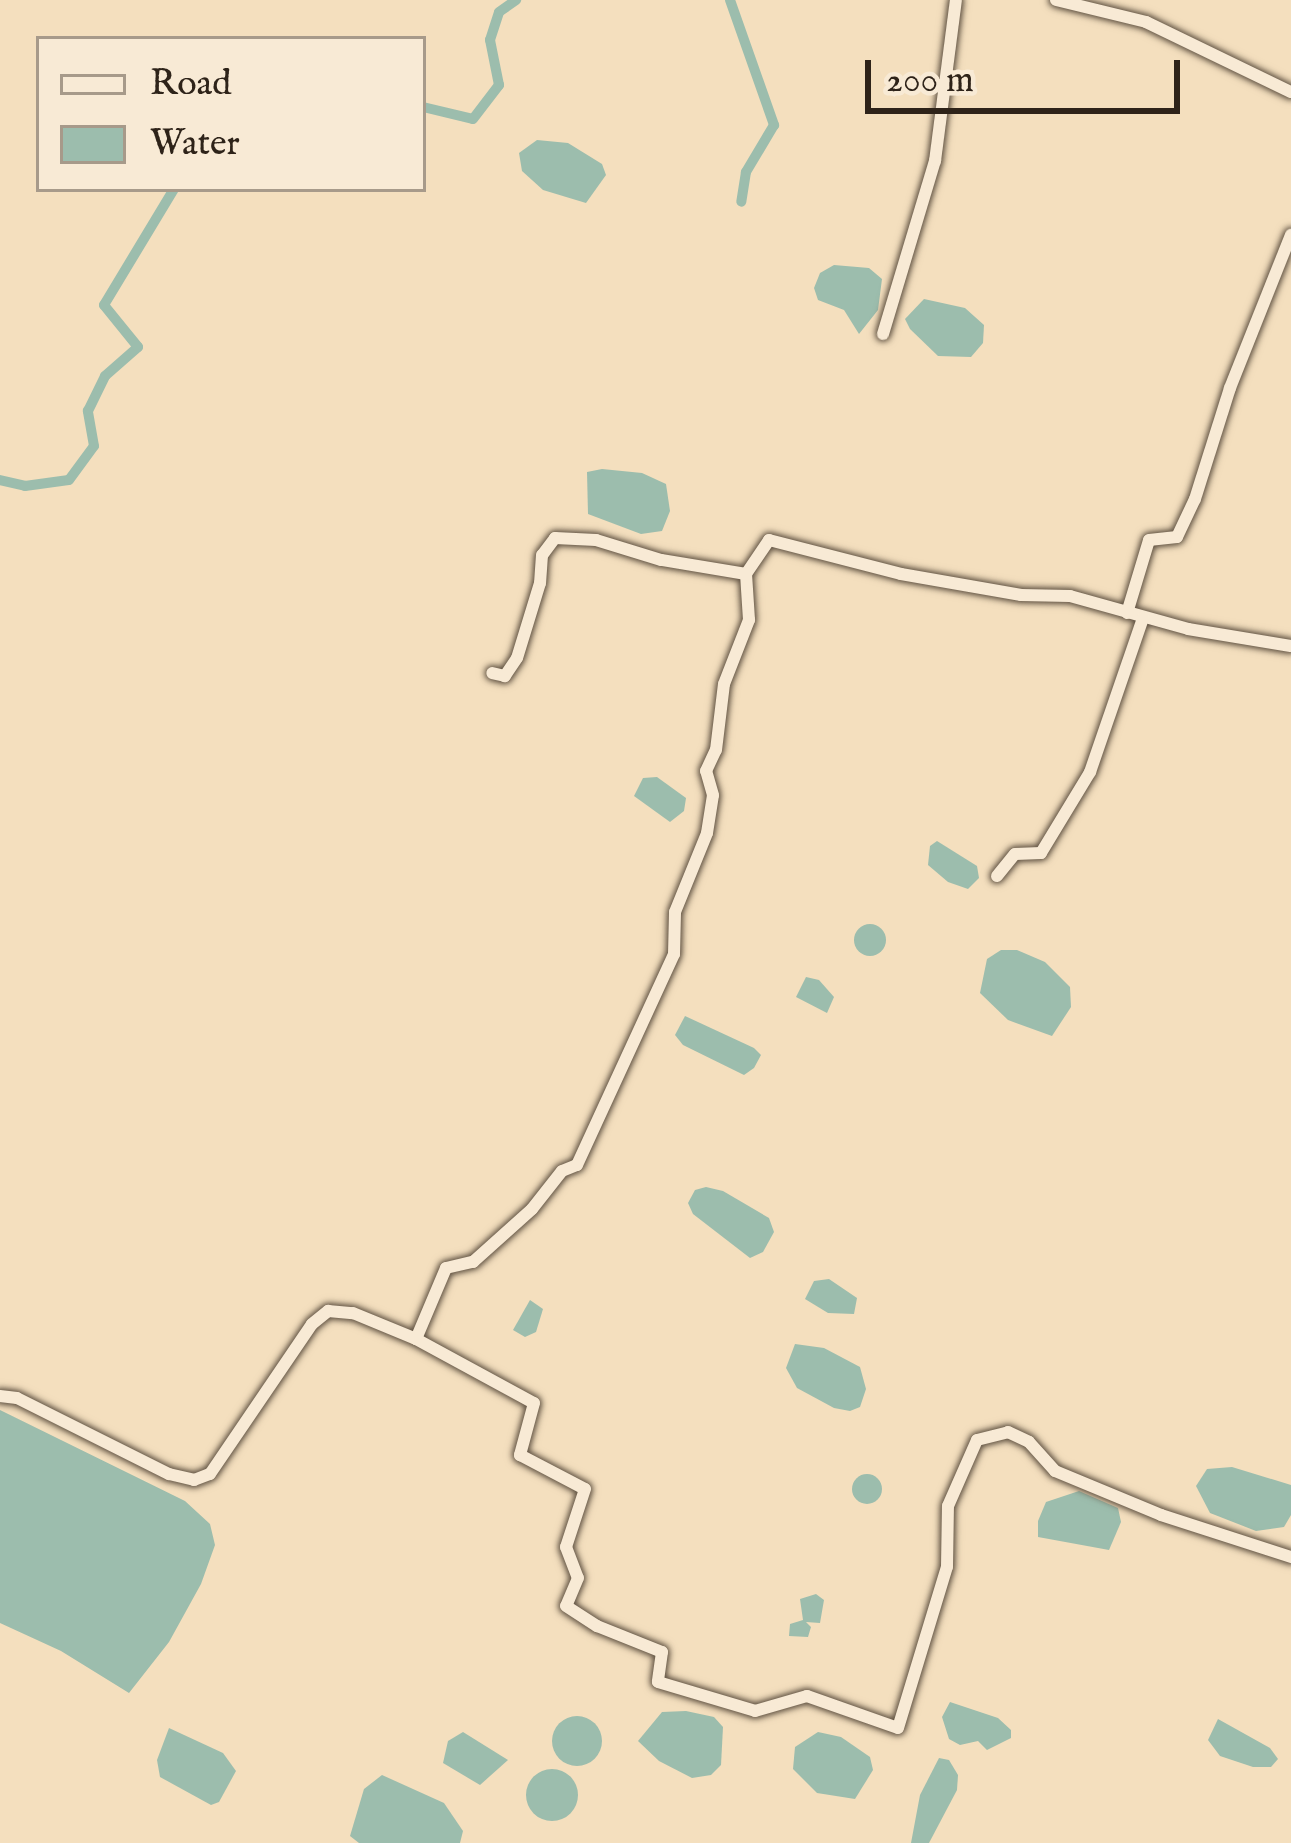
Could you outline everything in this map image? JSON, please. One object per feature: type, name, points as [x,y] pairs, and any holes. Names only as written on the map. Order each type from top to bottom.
[{"type":"street","points":[[883,334],[935,161],[956,0]]},
{"type":"street","points":[[1056,0],[1146,22],[1291,92]]},
{"type":"street","points":[[1126,613],[1149,540],[1177,537],[1195,499],[1234,378],[1291,235]]},
{"type":"street","points":[[493,673],[505,676],[517,658],[540,583],[542,555],[555,538],[596,540],[661,560],[746,574]]},
{"type":"street","points":[[416,1339],[446,1268],[473,1262],[532,1209],[562,1172],[577,1165],[674,954],[675,911],[707,833],[713,795],[706,771],[716,750],[724,684],[748,620],[746,574],[769,540],[857,565],[1021,595],[1070,596],[1143,618],[1291,646]]},
{"type":"street","points":[[997,876],[1015,854],[1041,853],[1090,772],[1143,618]]},
{"type":"street","points":[[0,1396],[17,1397],[170,1474],[194,1480],[210,1474],[240,1437],[277,1371],[328,1311],[353,1313],[416,1339],[533,1403],[520,1455],[585,1489],[566,1547],[578,1578],[566,1606],[597,1626],[662,1652],[658,1682],[755,1711],[807,1696],[898,1728],[947,1567],[948,1505],[977,1441],[1008,1432],[1029,1442],[1054,1471],[1227,1539],[1291,1557]]},
{"type":"water","points":[[537,140],[568,143],[602,164],[606,175],[586,203],[543,190],[522,171],[519,153]]},
{"type":"water","points":[[834,265],[869,268],[882,279],[878,310],[859,334],[844,310],[818,300],[814,288],[820,273]]},
{"type":"water","points":[[924,299],[965,308],[984,325],[983,343],[971,357],[938,356],[910,329],[905,319]]},
{"type":"water","points":[[587,472],[642,473],[666,484],[670,511],[662,531],[641,534],[588,514]]},
{"type":"water","points":[[657,777],[686,798],[684,811],[670,822],[634,796],[643,778]]},
{"type":"water","points":[[937,841],[977,866],[979,878],[968,889],[948,882],[928,865],[930,846]]},
{"type":"water","points":[[870,924],[882,928],[886,940],[882,952],[870,956],[858,952],[854,940],[858,928]]},
{"type":"water","points":[[1001,950],[1017,950],[1045,962],[1070,987],[1071,1007],[1052,1036],[1008,1020],[980,993],[987,959]]},
{"type":"water","points":[[806,977],[819,980],[834,997],[827,1013],[796,997]]},
{"type":"water","points":[[685,1016],[754,1048],[761,1055],[754,1068],[744,1075],[683,1045],[675,1035]]},
{"type":"water","points":[[695,1190],[723,1191],[769,1218],[774,1232],[763,1252],[750,1258],[693,1214],[688,1203]]},
{"type":"water","points":[[829,1279],[857,1298],[854,1314],[828,1313],[805,1299],[814,1281]]},
{"type":"water","points":[[530,1300],[543,1309],[536,1332],[525,1337],[513,1330]]},
{"type":"water","points":[[795,1344],[824,1348],[860,1367],[866,1389],[860,1407],[850,1411],[834,1408],[797,1388],[786,1368]]},
{"type":"water","points":[[0,1410],[185,1501],[210,1524],[215,1545],[201,1584],[169,1642],[129,1693],[61,1651],[0,1623]]},
{"type":"water","points":[[1232,1467],[1291,1485],[1291,1515],[1284,1527],[1256,1531],[1210,1513],[1196,1486],[1207,1469]]},
{"type":"water","points":[[867,1474],[882,1489],[867,1504],[852,1489]]},
{"type":"water","points":[[1079,1491],[1118,1508],[1121,1522],[1109,1550],[1038,1537],[1046,1502]]},
{"type":"water","points":[[816,1594],[824,1600],[820,1623],[806,1622],[811,1627],[808,1637],[789,1636],[790,1624],[803,1620],[800,1599]]},
{"type":"water","points":[[950,1702],[998,1718],[1011,1730],[1011,1738],[987,1750],[978,1741],[960,1745],[949,1739],[942,1717]]},
{"type":"water","points":[[662,1712],[714,1717],[723,1727],[721,1765],[711,1775],[692,1778],[659,1761],[638,1741]]},
{"type":"water","points":[[577,1716],[595,1723],[602,1741],[595,1759],[577,1766],[559,1759],[552,1741],[559,1723]]},
{"type":"water","points":[[1218,1719],[1270,1748],[1278,1759],[1271,1767],[1253,1767],[1220,1756],[1208,1740]]},
{"type":"water","points":[[169,1728],[223,1753],[236,1771],[219,1802],[211,1805],[160,1777],[157,1760]]},
{"type":"water","points":[[463,1732],[508,1760],[480,1785],[443,1763],[448,1741]]},
{"type":"water","points":[[818,1732],[841,1737],[870,1757],[873,1770],[855,1799],[817,1793],[793,1769],[795,1747]]},
{"type":"water","points":[[939,1758],[949,1760],[958,1775],[957,1790],[929,1843],[911,1843],[920,1795]]},
{"type":"water","points":[[552,1769],[570,1777],[578,1795],[570,1813],[552,1821],[534,1813],[526,1795],[534,1777]]},
{"type":"water","points":[[382,1775],[444,1803],[463,1831],[460,1843],[359,1843],[350,1836],[364,1789]]},
{"type":"waterway","points":[[426,108],[473,119],[499,85],[490,40],[499,12],[516,0]]},
{"type":"waterway","points":[[730,0],[774,125],[746,172],[741,202]]},
{"type":"waterway","points":[[0,480],[25,486],[69,480],[94,446],[88,411],[105,376],[138,347],[104,305],[172,192]]}]
